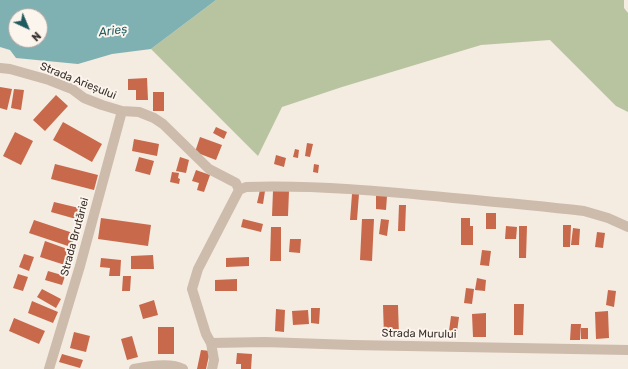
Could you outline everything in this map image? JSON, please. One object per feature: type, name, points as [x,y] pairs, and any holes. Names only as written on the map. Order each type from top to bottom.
[{"type":"street","name":"Strada Arieșului","points":[[0,68],[10,69],[49,80],[72,89],[84,98],[102,105],[122,111],[139,112],[154,118],[163,124],[209,169],[236,183],[239,190]]},
{"type":"street","name":"Strada Brutăriei","points":[[49,369],[80,266],[122,111]]},
{"type":"street","points":[[212,369],[214,360],[211,343],[206,334],[192,289],[198,269],[239,190],[246,188],[294,187],[400,193],[584,211],[608,218],[628,227]]},
{"type":"street","name":"Strada Murului","points":[[211,343],[265,342],[628,350]]},
{"type":"street","points":[[134,369],[146,366],[162,365],[179,367],[183,369]]},
{"type":"green space","points":[[216,0],[624,0],[624,8],[628,13],[628,112],[616,106],[550,40],[481,45],[342,87],[282,107],[258,156],[151,49]]},
{"type":"water","name":"Arieș","points":[[0,0],[216,0],[151,49],[112,54],[78,64],[16,58],[10,50],[0,47]]},
{"type":"building","points":[[147,78],[148,100],[136,100],[136,90],[128,90],[128,79]]},
{"type":"building","points":[[0,87],[12,89],[7,110],[0,108]]},
{"type":"building","points":[[14,89],[24,90],[21,110],[11,108]]},
{"type":"building","points":[[153,92],[164,92],[164,111],[153,111]]},
{"type":"building","points":[[56,95],[68,106],[45,131],[33,120]]},
{"type":"building","points":[[63,122],[102,144],[92,162],[53,140]]},
{"type":"building","points":[[216,127],[227,132],[224,139],[213,133]]},
{"type":"building","points":[[15,132],[33,141],[21,165],[3,156]]},
{"type":"building","points":[[200,137],[222,145],[216,160],[195,152]]},
{"type":"building","points":[[134,139],[159,144],[157,156],[132,151]]},
{"type":"building","points":[[307,143],[313,144],[310,157],[305,156]]},
{"type":"building","points":[[295,149],[299,150],[298,158],[293,157]]},
{"type":"building","points":[[276,155],[286,158],[284,167],[274,164]]},
{"type":"building","points":[[139,157],[154,161],[150,175],[135,171]]},
{"type":"building","points":[[180,157],[189,160],[186,173],[176,171]]},
{"type":"building","points":[[55,164],[98,175],[94,190],[51,179]]},
{"type":"building","points":[[314,164],[319,165],[318,173],[313,172]]},
{"type":"building","points":[[196,170],[210,175],[204,192],[197,190],[199,183],[192,181]]},
{"type":"building","points":[[172,172],[179,173],[179,184],[170,182]]},
{"type":"building","points":[[260,190],[265,191],[263,204],[257,203]]},
{"type":"building","points":[[273,191],[289,191],[288,216],[272,216]]},
{"type":"building","points":[[352,194],[359,194],[357,220],[350,220]]},
{"type":"building","points":[[376,196],[387,196],[386,210],[376,209]]},
{"type":"building","points":[[54,202],[79,208],[76,219],[51,212]]},
{"type":"building","points":[[399,205],[406,205],[405,231],[398,231]]},
{"type":"building","points":[[486,213],[496,213],[496,229],[486,229]]},
{"type":"building","points":[[101,218],[151,225],[148,246],[98,239]]},
{"type":"building","points":[[461,218],[470,218],[470,226],[473,226],[473,245],[461,245]]},
{"type":"building","points":[[243,219],[263,224],[261,232],[241,227]]},
{"type":"building","points":[[362,219],[374,219],[372,261],[360,260]]},
{"type":"building","points":[[381,219],[389,220],[387,236],[379,234]]},
{"type":"building","points":[[34,220],[76,234],[71,247],[29,233]]},
{"type":"building","points":[[563,225],[571,225],[570,247],[563,247]]},
{"type":"building","points":[[506,226],[517,227],[516,239],[505,239]]},
{"type":"building","points":[[519,226],[527,226],[526,258],[519,258]]},
{"type":"building","points":[[271,227],[281,227],[281,261],[270,261]]},
{"type":"building","points":[[573,228],[580,229],[579,245],[571,245]]},
{"type":"building","points":[[597,232],[605,233],[603,248],[595,247]]},
{"type":"building","points":[[290,239],[301,239],[300,253],[289,252]]},
{"type":"building","points":[[45,241],[70,250],[65,265],[40,257]]},
{"type":"building","points":[[482,250],[491,251],[489,266],[480,265]]},
{"type":"building","points":[[24,254],[34,257],[29,271],[19,267]]},
{"type":"building","points":[[153,255],[154,269],[131,269],[131,256]]},
{"type":"building","points":[[249,257],[249,266],[226,267],[226,258]]},
{"type":"building","points":[[101,258],[121,260],[120,276],[109,276],[110,268],[100,267]]},
{"type":"building","points":[[48,271],[65,276],[62,285],[45,280]]},
{"type":"building","points":[[18,274],[28,277],[23,291],[13,288]]},
{"type":"building","points":[[123,276],[131,276],[130,291],[122,291]]},
{"type":"building","points":[[477,278],[486,280],[485,291],[475,290]]},
{"type":"building","points":[[237,279],[237,291],[215,291],[215,280]]},
{"type":"building","points":[[466,288],[474,289],[472,304],[464,303]]},
{"type":"building","points":[[42,289],[61,299],[56,308],[37,297]]},
{"type":"building","points":[[608,290],[616,291],[614,307],[606,305]]},
{"type":"building","points":[[154,300],[158,315],[143,319],[139,305]]},
{"type":"building","points":[[32,301],[58,312],[53,323],[28,313]]},
{"type":"building","points":[[514,304],[524,304],[523,335],[514,335]]},
{"type":"building","points":[[383,305],[398,305],[399,336],[384,337]]},
{"type":"building","points":[[311,308],[320,308],[319,324],[311,323]]},
{"type":"building","points":[[276,309],[285,310],[284,332],[275,331]]},
{"type":"building","points":[[308,310],[309,324],[293,325],[292,311]]},
{"type":"building","points":[[608,311],[609,338],[596,339],[595,312]]},
{"type":"building","points":[[486,313],[486,337],[473,337],[472,314]]},
{"type":"building","points":[[451,316],[459,317],[457,332],[449,331]]},
{"type":"building","points":[[14,318],[45,331],[39,344],[9,331]]},
{"type":"building","points":[[571,324],[581,324],[580,340],[570,340]]},
{"type":"building","points":[[158,327],[174,327],[174,354],[158,354]]},
{"type":"building","points":[[581,328],[588,328],[588,339],[581,339]]},
{"type":"building","points":[[74,332],[90,336],[86,352],[70,348]]},
{"type":"building","points":[[132,336],[138,357],[127,360],[121,339]]},
{"type":"building","points":[[201,350],[210,351],[206,369],[197,369]]},
{"type":"building","points":[[237,353],[252,354],[251,369],[241,369],[241,364],[236,364]]},
{"type":"building","points":[[62,354],[83,360],[80,368],[59,362]]}]
